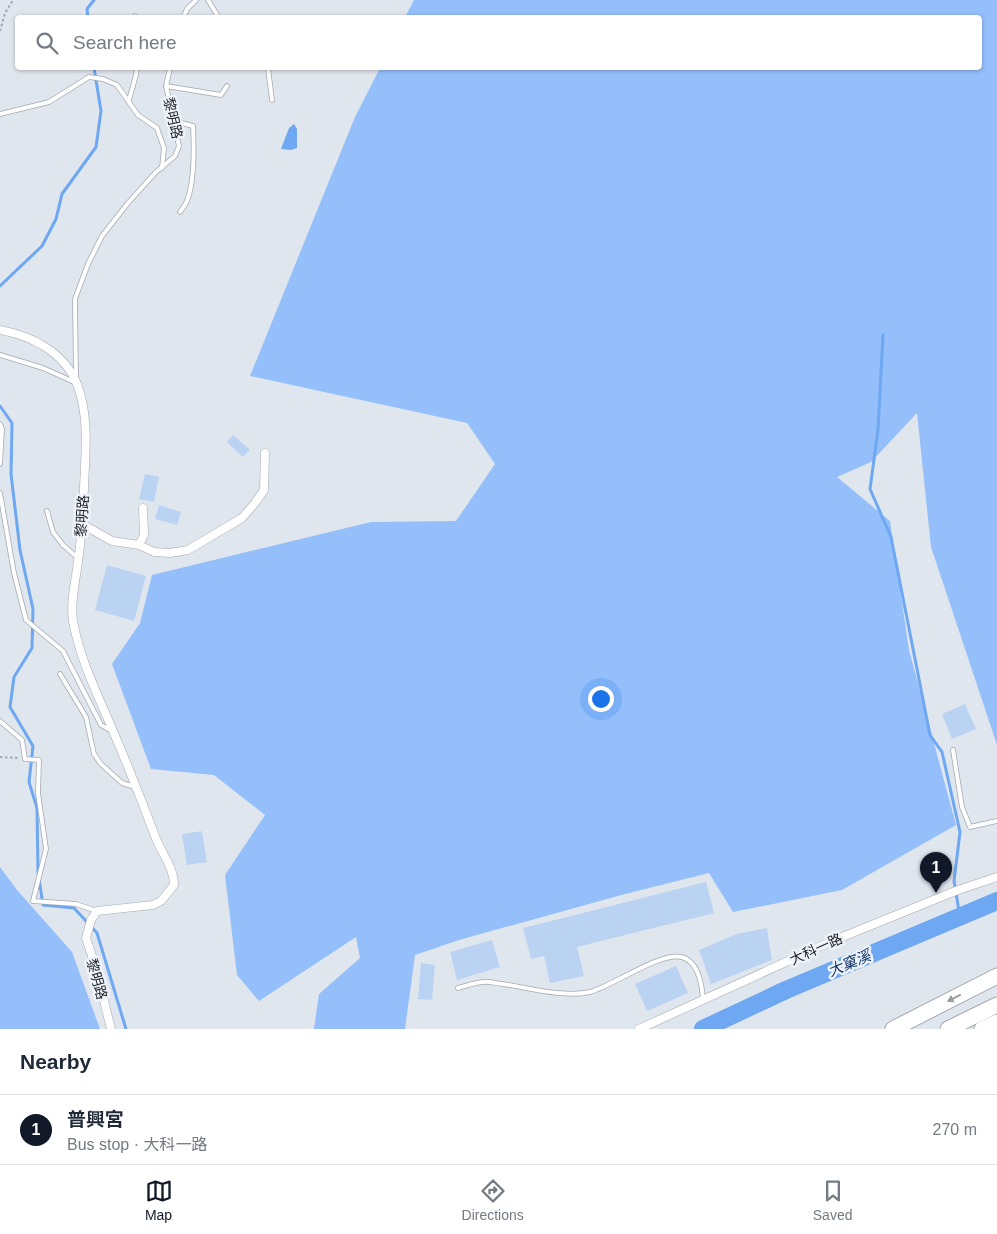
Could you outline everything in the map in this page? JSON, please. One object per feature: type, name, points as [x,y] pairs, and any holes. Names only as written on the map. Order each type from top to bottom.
[{"type":"highway","points":[[892,1029],[997,976]]},
{"type":"highway","points":[[948,1029],[997,1005]]},
{"type":"highway","points":[[982,1029],[997,1022]]},
{"type":"street","points":[[0,330],[20,334],[34,340],[59,356],[77,383]]},
{"type":"street","name":"黎明路","points":[[77,383],[86,425],[82,524],[79,559],[72,598],[77,640],[84,664],[137,788],[158,846],[174,875],[174,885],[160,901],[153,905],[97,911],[87,928],[86,938],[88,947],[96,968],[111,1029]]},
{"type":"street","points":[[82,524],[112,541],[139,545],[154,552],[170,553],[188,550],[242,518],[264,490],[265,453]]},
{"type":"street","points":[[139,545],[144,535],[143,508]]},
{"type":"street","name":"大科一路","points":[[639,1029],[830,942],[958,890],[997,877]]},
{"type":"lane","points":[[184,15],[187,9],[196,0]]},
{"type":"lane","points":[[208,0],[217,15]]},
{"type":"lane","points":[[129,100],[136,70]]},
{"type":"lane","name":"黎明路","points":[[77,383],[75,299],[88,264],[102,236],[128,203],[175,156],[179,146],[166,86],[170,70]]},
{"type":"lane","points":[[268,70],[272,100]]},
{"type":"lane","points":[[0,114],[49,102],[89,77],[103,79],[117,85],[138,115],[157,128],[164,148],[162,168]]},
{"type":"lane","points":[[166,86],[221,95],[227,86]]},
{"type":"lane","points":[[174,121],[193,126],[194,133],[194,154],[188,200],[180,212]]},
{"type":"lane","points":[[1,355],[43,368],[77,383]]},
{"type":"lane","points":[[0,424],[2,429],[0,464]]},
{"type":"lane","points":[[0,493],[14,573],[26,620],[63,652],[101,725],[114,732]]},
{"type":"lane","points":[[47,512],[53,532],[63,545],[79,559]]},
{"type":"lane","points":[[60,674],[86,717],[94,754],[101,764],[122,783],[137,788]]},
{"type":"lane","points":[[0,720],[22,740],[25,759],[39,760],[38,792],[46,848],[33,901],[76,904],[97,911]]},
{"type":"lane","points":[[953,750],[962,807],[970,827],[997,822]]},
{"type":"lane","points":[[458,988],[483,982],[566,993],[588,992],[606,987],[640,968],[673,956],[685,958],[695,967],[702,982],[703,999]]},
{"type":"path","points":[[0,31],[5,13],[13,0]]},
{"type":"path","points":[[0,757],[25,759]]},
{"type":"shaded area","points":[[414,0],[997,0],[997,745],[931,547],[917,413],[871,462],[837,477],[890,521],[909,650],[956,825],[842,890],[733,912],[709,873],[459,940],[415,955],[405,1029],[314,1029],[319,994],[360,958],[356,937],[259,1001],[237,975],[225,875],[265,815],[214,775],[151,769],[112,664],[140,623],[152,575],[371,522],[456,521],[495,464],[467,423],[250,376],[355,117],[379,70],[982,70],[982,15],[406,15]]},
{"type":"shaded area","points":[[294,124],[297,129],[297,148],[291,150],[281,149],[289,128]]},
{"type":"shaded area","points":[[0,867],[17,890],[72,952],[100,1029],[0,1029]]},
{"type":"building","points":[[233,435],[250,450],[243,457],[227,442]]},
{"type":"building","points":[[145,474],[159,477],[154,502],[139,499]]},
{"type":"building","points":[[159,505],[181,512],[177,525],[155,519]]},
{"type":"building","points":[[107,565],[146,576],[134,621],[95,610]]},
{"type":"building","points":[[965,704],[976,729],[952,739],[942,714]]},
{"type":"building","points":[[202,831],[207,862],[187,865],[182,834]]},
{"type":"building","points":[[706,882],[714,913],[577,947],[584,976],[550,983],[544,956],[531,959],[523,928]]},
{"type":"building","points":[[767,928],[772,960],[711,984],[699,950],[737,934]]},
{"type":"building","points":[[492,940],[500,967],[457,980],[450,952]]},
{"type":"building","points":[[421,963],[435,965],[432,1000],[418,999]]},
{"type":"building","points":[[676,966],[688,993],[647,1011],[635,984]]},
{"type":"waterway","points":[[88,15],[87,9],[94,0]]},
{"type":"waterway","points":[[0,286],[42,246],[56,219],[62,194],[96,147],[101,111],[94,70]]},
{"type":"waterway","points":[[883,335],[878,430],[870,489],[891,537],[930,735],[942,752],[960,832],[954,881],[960,917]]},
{"type":"waterway","points":[[0,406],[12,423],[11,474],[20,550],[33,609],[32,648],[14,677],[10,707],[33,746],[29,782],[37,808],[38,872],[43,905],[74,908],[97,933],[126,1029]]},
{"type":"waterway","name":"大窠溪","points":[[703,1029],[786,990],[997,901]]},
{"type":"place","name":"普興宮","points":[[936,893]]}]
